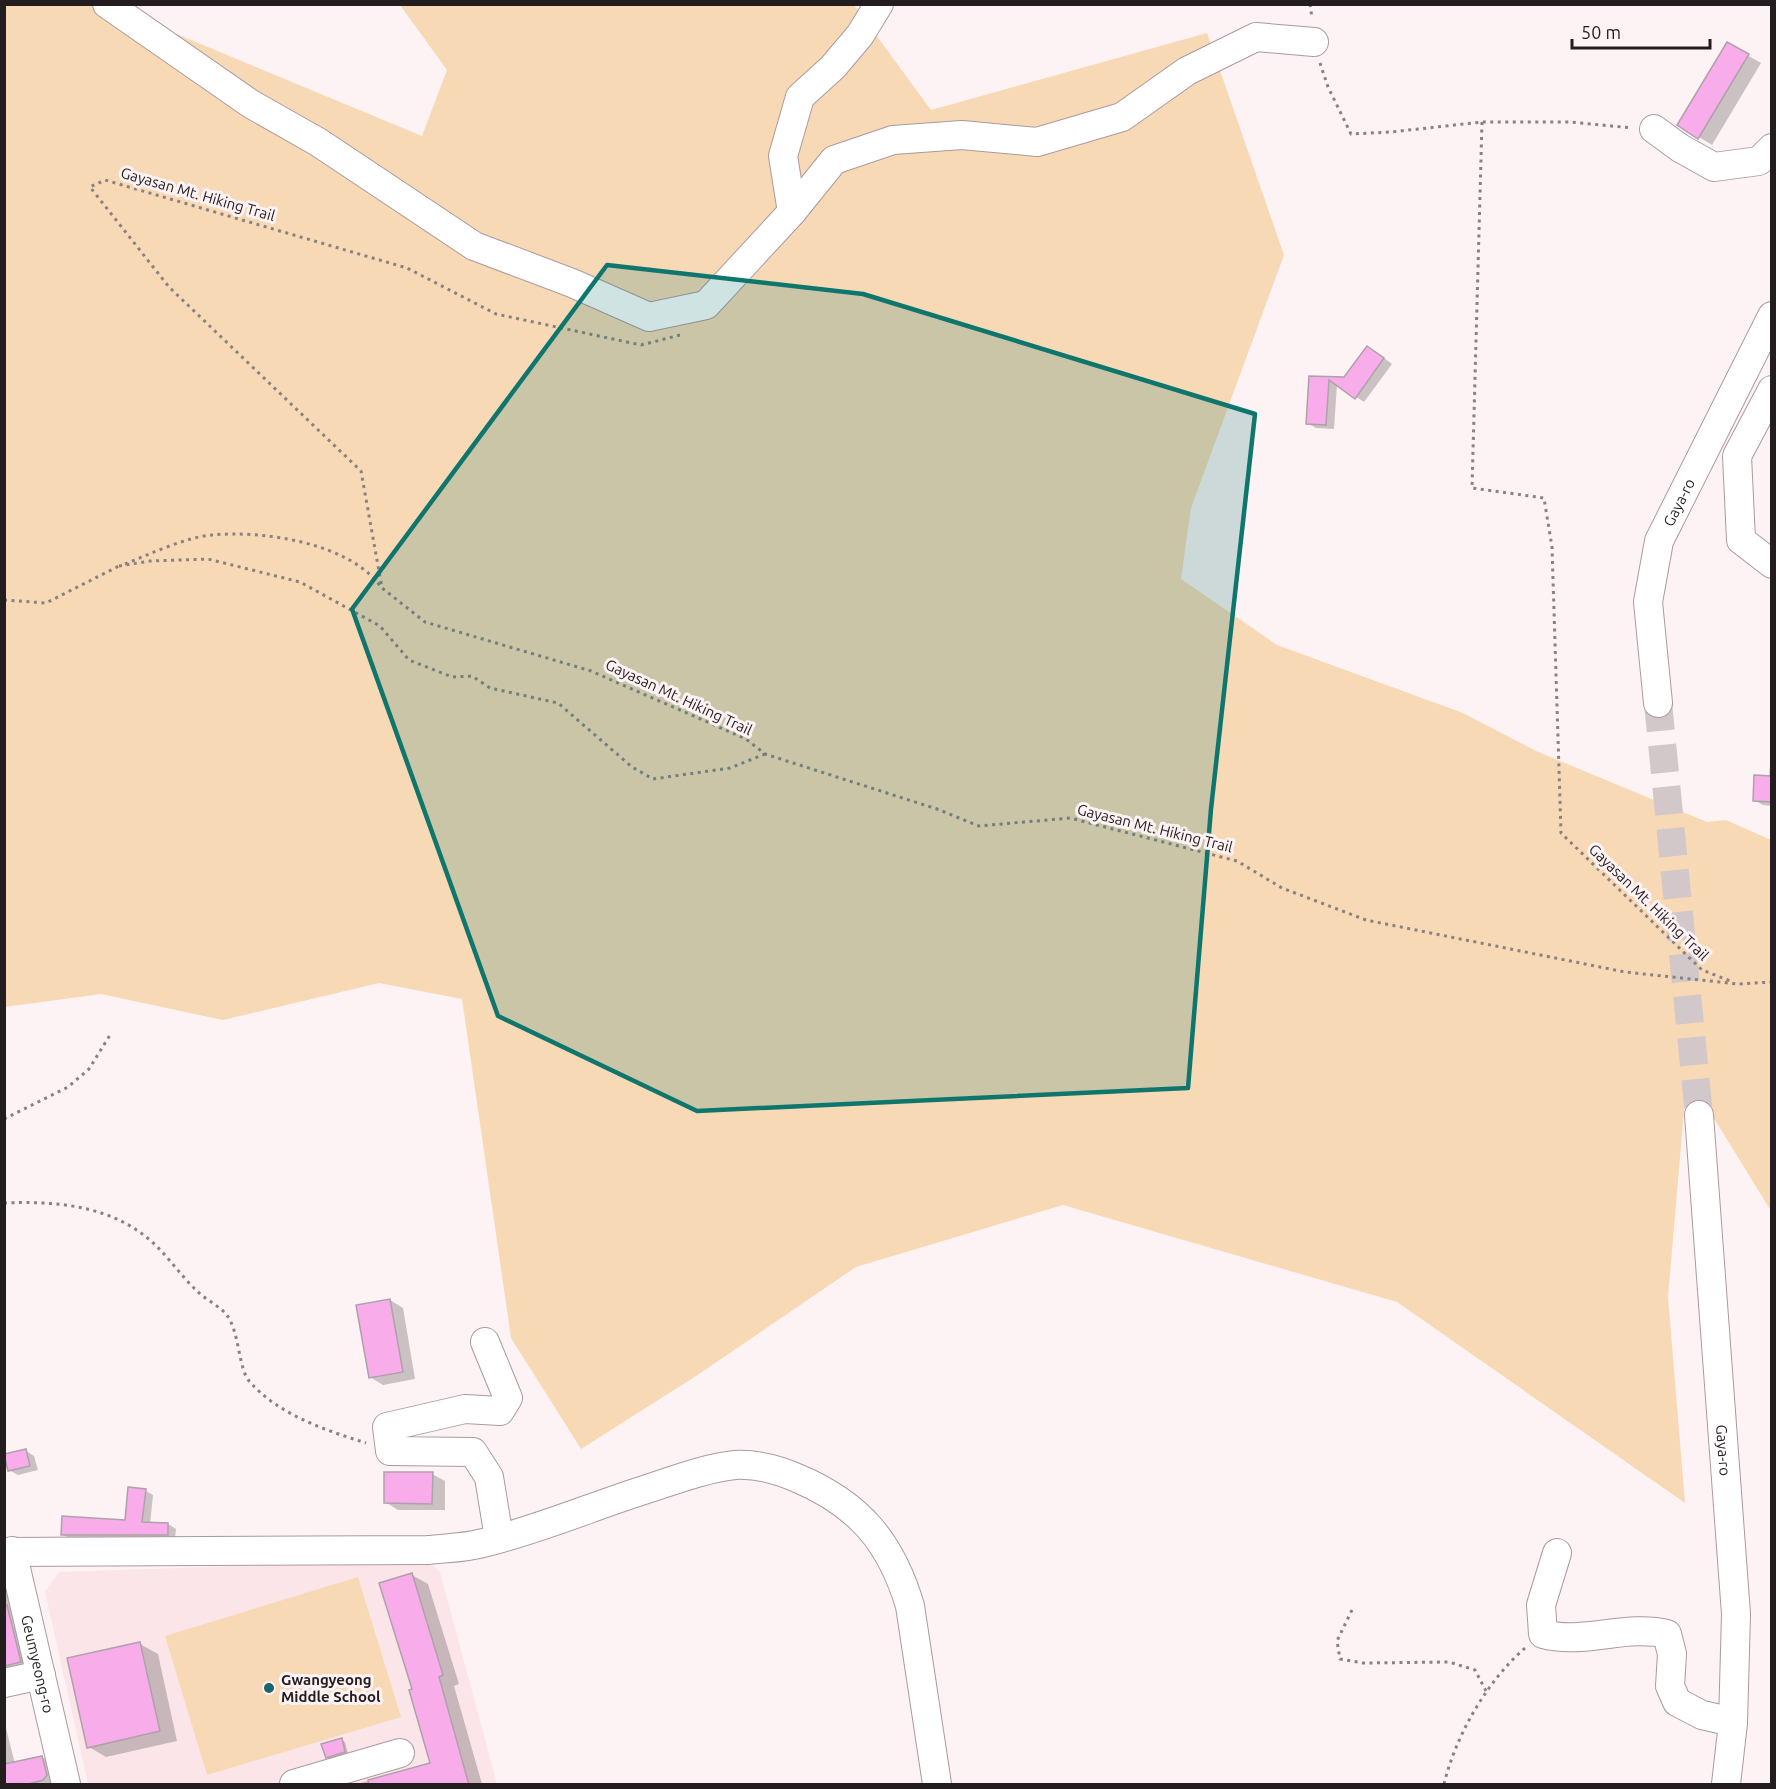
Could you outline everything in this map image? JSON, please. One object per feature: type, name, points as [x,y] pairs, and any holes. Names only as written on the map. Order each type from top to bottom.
[{"type":"street","points":[[107,4],[251,104],[318,142],[474,246],[572,283],[649,317],[706,305],[792,212],[834,160],[893,140],[962,135],[1037,142],[1122,117],[1186,71],[1256,37],[1314,42]]},
{"type":"street","points":[[792,212],[783,156],[800,97],[833,68],[860,35],[879,4]]},
{"type":"street","points":[[1654,129],[1680,148],[1714,167],[1759,161],[1772,148]]},
{"type":"street","name":"Gaya-ro","points":[[1658,703],[1648,602],[1659,541],[1772,316]]},
{"type":"street","points":[[1772,390],[1737,456],[1741,540],[1772,564]]},
{"type":"street","name":"Gaya-ro","points":[[1700,1115],[1735,1602],[1733,1722],[1726,1785]]},
{"type":"street","points":[[485,1342],[508,1398],[500,1411],[465,1409],[387,1427],[390,1451],[473,1452],[489,1477],[499,1538]]},
{"type":"street","points":[[8,1551],[428,1550],[482,1544],[681,1479],[736,1465],[778,1470],[817,1487],[843,1502],[865,1521],[890,1555],[903,1582],[910,1606],[937,1785]]},
{"type":"street","name":"Geumyeong-ro","points":[[8,1551],[41,1675],[66,1785]]},
{"type":"street","points":[[1557,1553],[1541,1605],[1543,1634],[1585,1638],[1651,1630],[1667,1634],[1672,1654],[1670,1686],[1677,1702],[1702,1715],[1733,1722]]},
{"type":"street","points":[[4,1683],[41,1675]]},
{"type":"street","points":[[294,1785],[400,1753]]},
{"type":"path","points":[[1310,4],[1314,42],[1328,87],[1351,134],[1482,122],[1572,122],[1608,128],[1654,129]]},
{"type":"path","name":"Gayasan Mt. Hiking Trail","points":[[1482,122],[1472,488],[1544,498],[1552,547],[1561,833],[1702,970],[1738,984]]},
{"type":"path","name":"Gayasan Mt. Hiking Trail","points":[[382,588],[361,471],[169,287],[90,187],[105,180],[278,229],[407,268],[496,314],[611,340],[641,345],[678,338],[706,305]]},
{"type":"path","name":"Gayasan Mt. Hiking Trail","points":[[4,600],[46,603],[89,579],[119,566],[151,553],[211,535],[269,537],[319,545],[372,574],[382,588],[425,622],[591,670],[746,739],[765,754],[937,809],[979,826],[1070,818],[1237,861],[1282,888],[1366,920],[1625,972],[1738,984],[1772,982]]},
{"type":"path","points":[[119,566],[150,561],[208,559],[300,582],[380,626],[409,660],[452,677],[472,676],[490,688],[558,703],[632,767],[653,779],[730,768],[765,754]]},
{"type":"path","points":[[4,1119],[68,1087],[89,1069],[110,1035]]},
{"type":"path","points":[[4,1203],[42,1202],[76,1206],[118,1219],[150,1240],[198,1292],[226,1314],[236,1335],[248,1381],[278,1405],[319,1428],[390,1451]]},
{"type":"path","points":[[1352,1610],[1337,1641],[1340,1659],[1363,1663],[1449,1662],[1475,1670],[1487,1693]]},
{"type":"path","points":[[1444,1785],[1456,1749],[1487,1693],[1515,1658],[1543,1634]]},
{"type":"highlighted area","points":[[607,265],[863,294],[1255,414],[1211,809],[1188,1088],[697,1111],[498,1016],[352,609]]},
{"type":"shaded area","points":[[4,5],[107,5],[422,136],[447,70],[400,5],[854,5],[931,110],[1207,33],[1284,255],[1191,508],[1181,579],[1277,645],[1463,713],[1536,751],[1707,822],[1726,820],[1771,840],[1771,1211],[1715,1120],[1685,1099],[1668,1297],[1685,1503],[1397,1302],[1063,1205],[856,1267],[696,1376],[581,1449],[511,1338],[462,999],[379,983],[223,1020],[101,994],[5,1007]]},
{"type":"shaded area","name":"Gwangyeong Middle School","points":[[427,1560],[440,1572],[497,1784],[88,1784],[45,1592],[59,1572]]},
{"type":"shaded area","points":[[358,1577],[401,1717],[207,1775],[165,1636]]},
{"type":"building","points":[[1727,42],[1749,54],[1698,139],[1677,125]]},
{"type":"building","points":[[1367,346],[1384,358],[1355,399],[1329,380],[1326,425],[1306,424],[1309,376],[1344,377]]},
{"type":"building","points":[[1754,775],[1772,776],[1772,802],[1753,801]]},
{"type":"building","points":[[390,1299],[403,1372],[369,1378],[356,1305]]},
{"type":"building","points":[[26,1449],[30,1466],[8,1471],[4,1454]]},
{"type":"building","points":[[384,1472],[433,1472],[432,1504],[384,1503]]},
{"type":"building","points":[[128,1487],[146,1489],[142,1522],[168,1523],[168,1535],[61,1535],[62,1516],[125,1520]]},
{"type":"building","points":[[412,1573],[443,1675],[439,1677],[469,1785],[369,1785],[368,1780],[430,1763],[409,1690],[412,1689],[379,1583]]},
{"type":"building","points":[[4,1605],[7,1605],[21,1662],[4,1666]]},
{"type":"building","points":[[140,1642],[160,1731],[87,1748],[67,1658]]},
{"type":"building","points":[[342,1738],[345,1752],[326,1758],[321,1744]]},
{"type":"building","points":[[42,1756],[47,1775],[43,1780],[25,1785],[4,1785],[4,1764]]},
{"type":"tunnel","points":[[1658,703],[1699,1115]]},
{"type":"place","name":"Gwangyeong Middle School","points":[[269,1688]]}]
